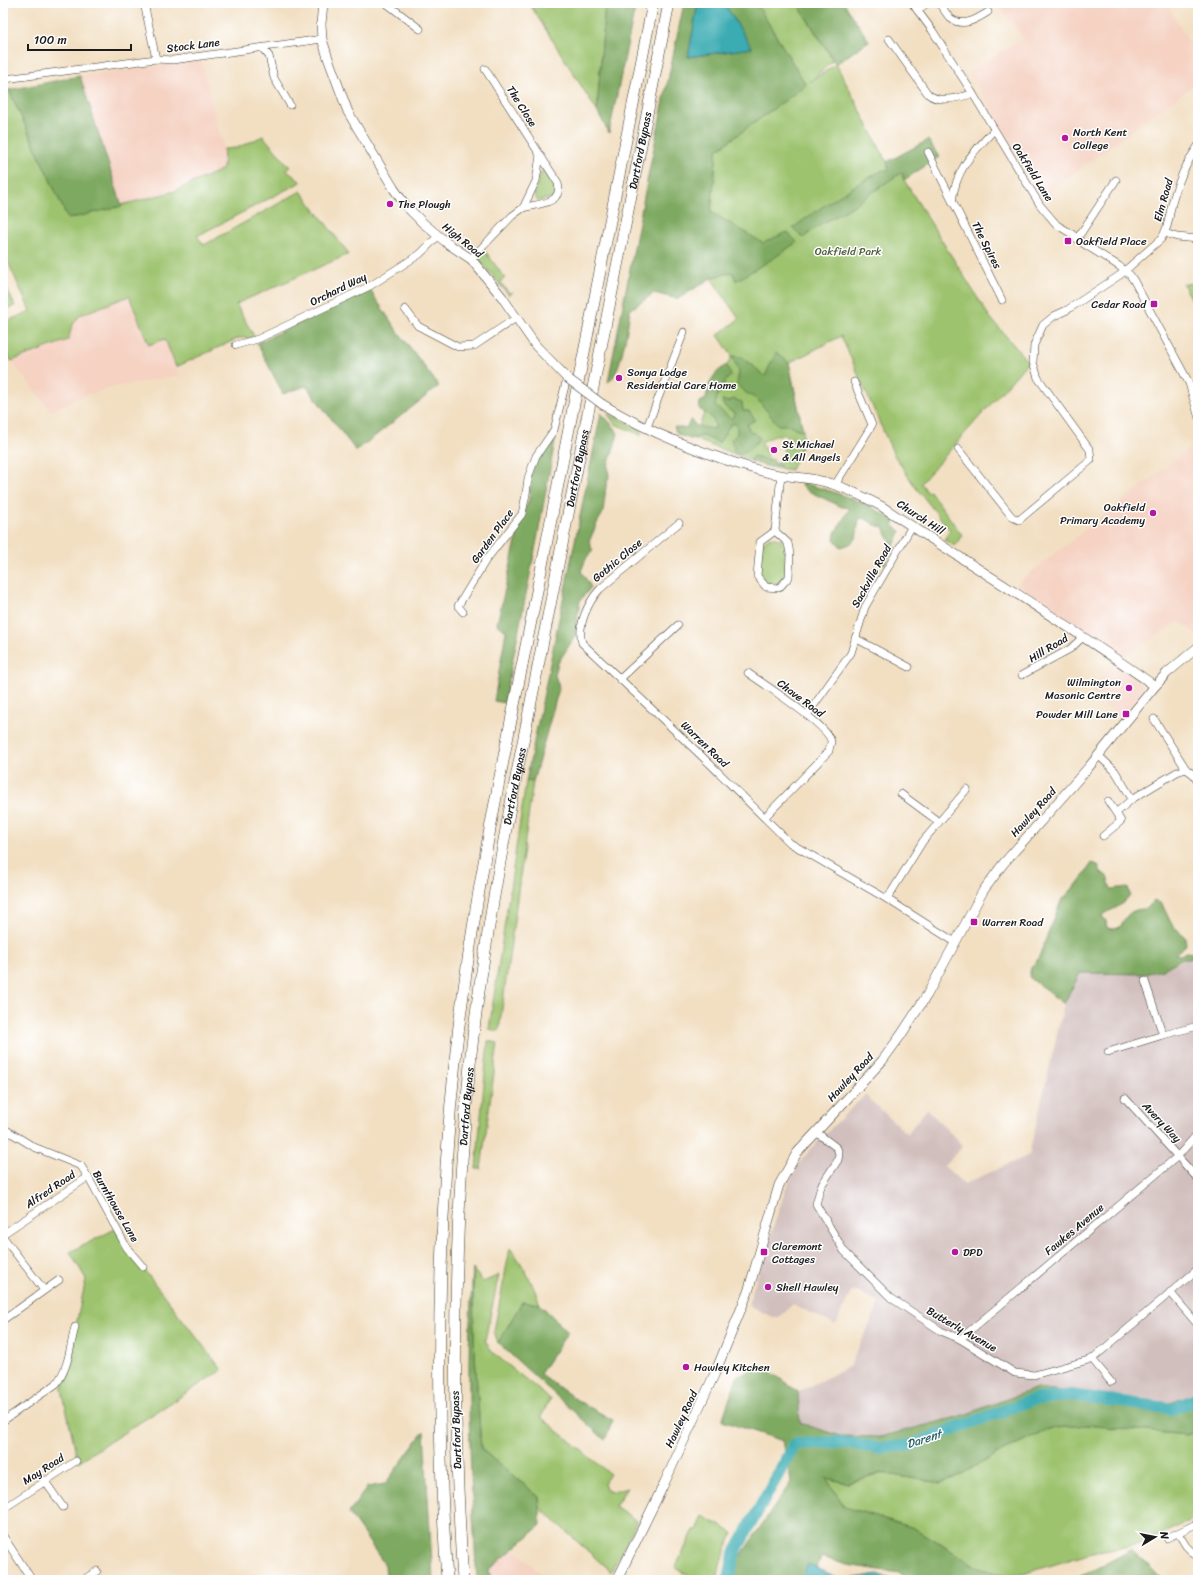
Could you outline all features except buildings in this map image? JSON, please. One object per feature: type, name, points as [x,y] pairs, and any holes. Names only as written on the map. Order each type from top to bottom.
[{"type":"highway","name":"Dartford Bypass","points":[[447,1580],[443,1531],[439,1403],[439,1292],[445,1169],[464,984],[490,830],[653,3]]},
{"type":"highway","name":"Dartford Bypass","points":[[463,1580],[459,1528],[455,1400],[455,1288],[461,1171],[471,1054],[480,985],[490,915],[510,806],[669,3]]},
{"type":"main road","name":"High Road","points":[[323,3],[321,24],[322,39],[348,112],[394,189],[406,206],[422,223],[471,259],[494,286],[536,346],[567,378],[602,404],[647,427]]},
{"type":"main road","name":"Church Hill","points":[[647,427],[718,457],[761,471],[817,480],[835,485],[875,502],[984,571],[1155,686]]},
{"type":"main road","name":"Hawley Road","points":[[616,1580],[663,1486],[715,1373],[748,1292],[779,1185],[797,1153],[882,1060],[901,1035],[927,995],[983,891],[1003,864],[1043,820],[1155,686],[1167,673],[1198,647]]},
{"type":"street","points":[[144,3],[156,59]]},
{"type":"street","points":[[386,3],[420,29]]},
{"type":"street","name":"Oakfield Lane","points":[[912,3],[932,30],[973,94],[1040,205],[1057,225],[1125,270],[1131,276],[1141,292],[1166,342],[1195,392],[1198,415]]},
{"type":"street","points":[[916,10],[928,3]]},
{"type":"street","points":[[938,3],[950,18],[959,22],[974,21],[988,12]]},
{"type":"street","name":"Stock Lane","points":[[3,69],[5,79],[156,59],[173,60],[322,39]]},
{"type":"street","points":[[889,39],[928,94],[933,98],[947,99],[973,94]]},
{"type":"street","points":[[262,48],[269,56],[274,78],[290,105]]},
{"type":"street","name":"The Close","points":[[471,259],[512,216],[524,208],[553,201],[559,194],[558,181],[540,156],[485,69]]},
{"type":"street","points":[[952,201],[955,184],[969,157],[994,130]]},
{"type":"street","name":"Elm Road","points":[[958,449],[1012,518],[1019,520],[1091,460],[1090,450],[1038,378],[1033,362],[1034,345],[1043,326],[1050,318],[1072,306],[1120,275],[1158,242],[1165,233],[1177,187],[1185,168],[1198,146]]},
{"type":"street","name":"The Spires","points":[[928,152],[1002,300]]},
{"type":"street","name":"The Close","points":[[524,208],[536,181],[540,156]]},
{"type":"street","points":[[1076,239],[1116,180]]},
{"type":"street","points":[[1165,233],[1174,237],[1198,239]]},
{"type":"street","name":"Orchard Way","points":[[236,345],[258,339],[370,286],[420,254],[438,236]]},
{"type":"street","points":[[405,309],[418,326],[458,347],[463,348],[474,346],[516,318]]},
{"type":"street","points":[[647,427],[684,332]]},
{"type":"street","name":"Garden Place","points":[[463,612],[458,606],[486,560],[522,514],[528,478],[536,456],[554,430],[567,378]]},
{"type":"street","points":[[835,485],[872,424],[854,382]]},
{"type":"street","points":[[775,531],[788,544],[790,554],[789,577],[779,588],[766,586],[757,576],[760,542],[775,531],[781,475]]},
{"type":"street","name":"Gothic Close","points":[[585,646],[581,640],[581,632],[587,608],[593,597],[600,589],[679,523]]},
{"type":"street","name":"Sackville Road","points":[[807,715],[851,653],[865,607],[912,526]]},
{"type":"street","points":[[620,679],[678,625]]},
{"type":"street","name":"Hill Road","points":[[1022,675],[1070,649],[1083,637]]},
{"type":"street","points":[[855,638],[909,667]]},
{"type":"street","name":"Warren Road","points":[[585,646],[765,817],[790,843],[887,899],[955,942]]},
{"type":"street","name":"Chave Road","points":[[748,673],[807,715],[828,734],[831,741],[829,751],[765,817]]},
{"type":"street","points":[[1154,719],[1186,769],[1193,774],[1198,781]]},
{"type":"street","points":[[1098,755],[1115,771],[1132,799]]},
{"type":"street","points":[[1116,813],[1132,799],[1177,772],[1186,769]]},
{"type":"street","points":[[887,899],[923,840],[967,789]]},
{"type":"street","points":[[901,794],[939,822]]},
{"type":"street","points":[[1103,836],[1121,821],[1108,801]]},
{"type":"street","points":[[1145,981],[1163,1035]]},
{"type":"street","points":[[1108,1052],[1198,1026]]},
{"type":"street","name":"Avery Way","points":[[1125,1098],[1198,1179]]},
{"type":"street","name":"Burnthouse Lane","points":[[3,1128],[34,1147],[81,1166],[127,1248],[143,1267]]},
{"type":"street","name":"Butterly Avenue","points":[[816,1132],[837,1148],[839,1154],[838,1160],[821,1186],[816,1204],[844,1251],[891,1298],[941,1331],[960,1339],[1014,1373],[1034,1375],[1092,1359],[1198,1269]]},
{"type":"street","name":"Fawkes Avenue","points":[[960,1339],[1178,1156],[1198,1133]]},
{"type":"street","name":"Alfred Road","points":[[3,1234],[88,1177]]},
{"type":"street","points":[[3,1237],[44,1290]]},
{"type":"street","points":[[3,1320],[59,1280]]},
{"type":"street","points":[[1170,1292],[1198,1325]]},
{"type":"street","points":[[3,1421],[56,1384],[62,1377],[66,1366],[74,1327]]},
{"type":"street","points":[[1092,1359],[1110,1382]]},
{"type":"street","name":"May Road","points":[[3,1509],[44,1480],[76,1461]]},
{"type":"street","points":[[44,1480],[63,1507]]},
{"type":"street","points":[[1166,1538],[1198,1523]]},
{"type":"street","points":[[1178,1533],[1186,1546],[1198,1558]]},
{"type":"street","points":[[3,1536],[32,1580]]},
{"type":"street","points":[[83,1580],[97,1571]]},
{"type":"shaded area","name":"North Kent College","points":[[997,3],[1166,3],[1198,56],[1198,82],[1044,195],[969,72],[1023,38]]},
{"type":"shaded area","points":[[201,60],[224,149],[224,169],[175,191],[122,206],[80,76]]},
{"type":"shaded area","points":[[129,296],[149,345],[165,339],[180,375],[109,388],[75,399],[54,410],[50,410],[11,361],[68,340],[72,326],[80,315]]},
{"type":"shaded area","name":"Oakfield Primary Academy","points":[[1198,442],[1198,636],[1184,624],[1176,623],[1123,657],[1016,584]]},
{"type":"shaded area","points":[[1115,662],[1142,685],[1140,697],[1136,699],[1121,717],[1099,699],[1090,689]]},
{"type":"shaded area","points":[[1198,955],[1198,1393],[1170,1403],[1037,1388],[961,1416],[880,1437],[840,1436],[800,1423],[798,1392],[850,1366],[880,1302],[852,1290],[835,1325],[793,1304],[779,1317],[772,1317],[748,1305],[785,1191],[800,1162],[817,1142],[865,1095],[907,1134],[927,1109],[963,1146],[944,1166],[964,1184],[1029,1155],[1064,1004],[1080,973],[1144,974]]},
{"type":"shaded area","points":[[514,1548],[547,1580],[491,1580],[489,1570]]},
{"type":"green space","points":[[529,3],[605,3],[597,111]]},
{"type":"green space","points":[[605,3],[636,3],[609,133],[597,111]]},
{"type":"green space","points":[[684,3],[698,3],[688,57],[752,48],[724,3],[756,3],[806,85],[717,150],[711,212],[763,243],[787,232],[797,242],[736,281],[732,272],[711,278],[678,299],[654,293],[630,310],[626,338],[620,361],[613,378],[608,382],[648,176]]},
{"type":"green space","name":"Oakfield Park","points":[[756,3],[797,3],[833,60],[810,82],[836,64],[887,162],[900,168],[904,180],[989,316],[1028,362],[921,483],[927,492],[930,491],[962,535],[955,546],[944,540],[950,530],[916,488],[894,455],[841,336],[789,363],[803,431],[801,447],[791,470],[769,467],[694,439],[710,398],[732,356],[718,335],[739,319],[711,278],[732,272],[711,212],[717,150],[806,85]],"holes":[[[783,434],[795,445],[790,449],[782,440],[780,441],[787,458],[775,464],[773,459],[769,460],[761,442]]]},
{"type":"green space","points":[[797,3],[844,3],[869,41],[836,64]]},
{"type":"green space","points":[[80,76],[122,206],[68,219],[9,90]]},
{"type":"green space","points":[[3,90],[9,90],[68,219],[175,191],[223,169],[224,149],[237,148],[263,136],[290,167],[286,170],[301,182],[197,236],[204,245],[301,191],[349,254],[236,304],[255,338],[239,338],[176,367],[165,339],[149,345],[129,296],[80,315],[72,326],[68,340],[11,361],[3,348],[3,323],[30,311],[3,251]]},
{"type":"green space","points":[[928,140],[939,157],[904,180],[902,172],[850,208],[821,224],[803,238],[793,228],[848,190],[883,170],[889,170],[887,162]]},
{"type":"green space","points":[[545,169],[556,183],[555,197],[538,201],[534,194],[541,172]]},
{"type":"green space","points":[[485,251],[505,278],[500,282],[509,293],[513,292],[509,295],[480,261],[479,257]]},
{"type":"green space","points":[[3,279],[15,306],[3,311]]},
{"type":"green space","points":[[1198,283],[1198,310],[1183,284]]},
{"type":"green space","points":[[370,290],[394,326],[439,386],[356,451],[306,386],[283,394],[257,343]]},
{"type":"green space","points":[[776,352],[789,363],[803,431],[786,425],[778,425],[758,400],[743,391],[737,384],[739,372],[732,356],[742,357],[765,376]]},
{"type":"green space","points":[[726,365],[731,375],[720,389],[715,406],[731,419],[736,413],[732,412],[723,405],[722,400],[729,402],[733,399],[742,402],[743,411],[749,411],[755,420],[747,424],[750,432],[755,433],[760,438],[748,450],[737,454],[733,451],[734,448],[731,440],[737,434],[737,427],[734,423],[730,425],[719,443],[703,436],[690,439],[677,434],[674,427],[686,428],[691,419],[696,426],[715,429],[713,419],[699,409],[700,402],[706,399],[708,388],[714,376]]},
{"type":"green space","points":[[601,413],[615,428],[618,434],[608,466],[609,477],[606,486],[603,513],[589,542],[593,551],[587,557],[581,571],[591,587],[580,601],[574,638],[558,663],[555,675],[559,687],[558,692],[533,782],[526,781]]},
{"type":"green space","points":[[607,413],[641,429],[641,435],[615,424]]},
{"type":"green space","points":[[557,430],[537,540],[504,703],[494,701],[506,631],[497,624],[521,519],[529,499],[531,476],[535,462]]},
{"type":"green space","points":[[753,456],[780,465],[781,469],[750,461]]},
{"type":"green space","points":[[801,483],[850,498],[873,508],[895,521],[893,526],[901,531],[885,564],[880,561],[891,543],[883,527],[875,525],[864,518],[859,519],[856,539],[850,544],[841,547],[834,539],[835,533],[850,508],[842,507],[806,490]]},
{"type":"green space","points":[[770,537],[780,539],[787,549],[786,578],[779,584],[766,583],[759,573],[762,543]]},
{"type":"green space","points":[[526,781],[533,782],[499,1031],[489,1029]]},
{"type":"green space","points":[[1092,863],[1098,865],[1101,873],[1107,876],[1111,889],[1128,887],[1130,895],[1116,908],[1102,916],[1106,921],[1107,928],[1114,929],[1121,926],[1127,915],[1136,910],[1145,909],[1154,900],[1162,904],[1171,923],[1185,937],[1186,945],[1175,954],[1180,955],[1186,952],[1193,953],[1195,957],[1190,959],[1181,959],[1162,970],[1144,974],[1080,973],[1064,1004],[1029,977],[1031,968],[1038,959],[1061,901],[1078,883]]},
{"type":"green space","points":[[488,1041],[498,1043],[481,1169],[476,1169]]},
{"type":"green space","points":[[115,1229],[141,1266],[222,1370],[78,1462],[62,1390],[63,1377],[67,1366],[86,1279],[70,1252]]},
{"type":"green space","points":[[510,1248],[528,1275],[540,1304],[522,1302],[498,1343],[494,1331]]},
{"type":"green space","points":[[473,1269],[483,1282],[499,1275],[485,1340],[492,1352],[550,1399],[541,1417],[610,1474],[604,1483],[607,1490],[616,1491],[627,1488],[615,1506],[637,1521],[611,1572],[540,1508],[539,1497],[481,1449],[474,1339]]},
{"type":"green space","points":[[473,1269],[474,1339],[481,1449],[539,1497],[541,1525],[489,1570],[491,1580],[477,1580],[474,1541],[469,1425],[469,1347]]},
{"type":"green space","points":[[522,1302],[540,1304],[568,1332],[540,1374],[580,1402],[613,1420],[605,1440],[498,1343]]},
{"type":"green space","points":[[762,1365],[798,1392],[800,1423],[840,1436],[880,1437],[961,1416],[1037,1388],[1170,1403],[1198,1393],[1198,1432],[1186,1435],[1086,1425],[1057,1428],[1041,1432],[954,1478],[941,1483],[880,1473],[848,1483],[826,1478],[845,1507],[914,1528],[979,1568],[1023,1580],[911,1580],[899,1573],[847,1565],[821,1557],[812,1580],[721,1580],[744,1551],[791,1482],[783,1441],[722,1421],[737,1377]]},
{"type":"green space","points":[[1086,1425],[1186,1435],[1198,1432],[1198,1517],[1145,1542],[1127,1547],[1092,1553],[1026,1573],[1008,1576],[979,1568],[914,1528],[845,1507],[825,1478],[848,1483],[880,1473],[941,1483],[954,1478],[1041,1432],[1057,1428]]},
{"type":"green space","points":[[424,1431],[433,1580],[386,1580],[385,1565],[349,1513],[367,1487],[385,1484]]},
{"type":"green space","points":[[703,1516],[733,1533],[721,1561],[717,1580],[695,1580],[675,1568],[694,1530],[697,1530]]},
{"type":"green space","points":[[1131,1550],[1163,1580],[1069,1580],[1088,1573]]},
{"type":"water","points":[[698,3],[724,3],[752,48],[688,57]]},
{"type":"water","points":[[808,1564],[843,1580],[801,1580]]},
{"type":"water","points":[[878,1574],[893,1580],[843,1580]]},
{"type":"waterway","name":"Darent","points":[[729,1580],[734,1554],[795,1444],[839,1442],[879,1448],[911,1445],[1032,1400],[1071,1395],[1173,1409],[1198,1398]]},
{"type":"place","name":"North Kent College","points":[[1065,138]]},
{"type":"place","name":"The Plough","points":[[390,204]]},
{"type":"place","name":"Oakfield Place","points":[[1068,241]]},
{"type":"place","name":"Cedar Road","points":[[1154,304]]},
{"type":"place","name":"Sonya Lodge Residential Care Home","points":[[619,378]]},
{"type":"place","name":"St Michael & All Angels","points":[[774,450]]},
{"type":"place","name":"Oakfield Primary Academy","points":[[1153,513]]},
{"type":"place","name":"Wilmington Masonic Centre","points":[[1129,688]]},
{"type":"place","name":"Powder Mill Lane","points":[[1126,714]]},
{"type":"place","name":"Warren Road","points":[[974,922]]},
{"type":"place","name":"Claremont Cottages","points":[[764,1252]]},
{"type":"place","name":"DPD","points":[[955,1252]]},
{"type":"place","name":"Shell Hawley","points":[[768,1287]]},
{"type":"place","name":"Hawley Kitchen","points":[[686,1367]]}]
